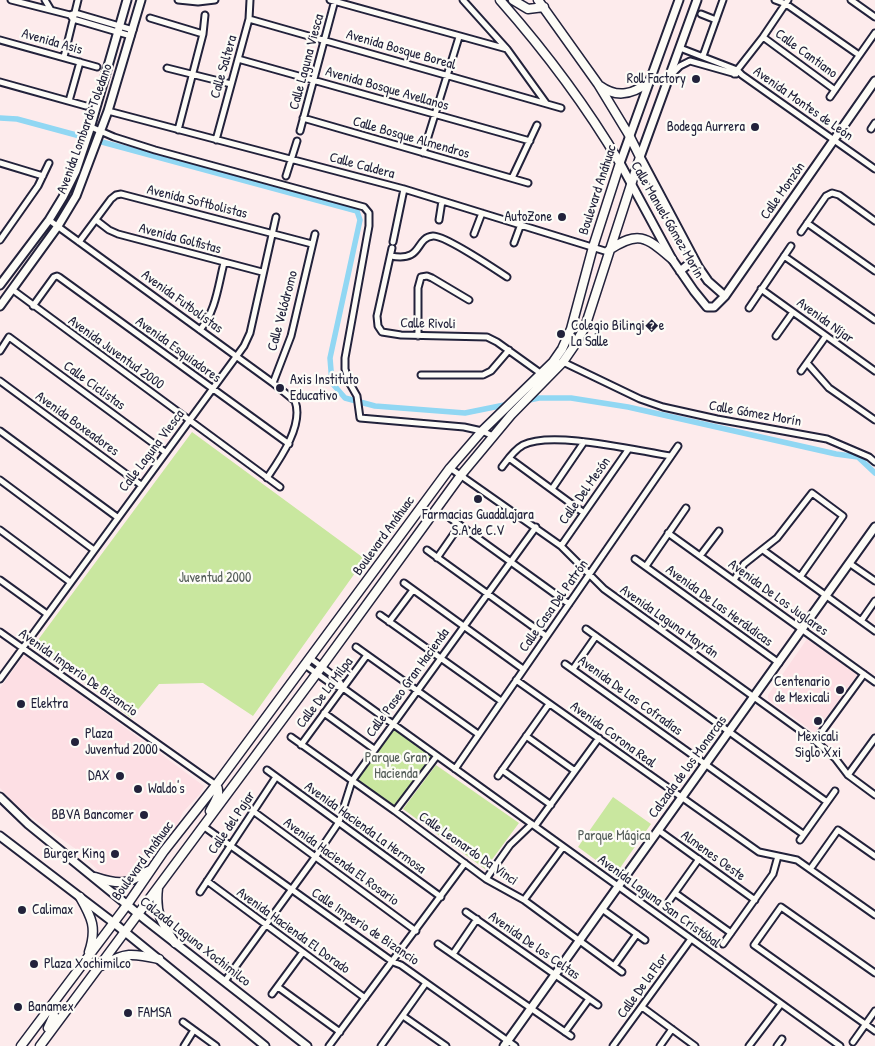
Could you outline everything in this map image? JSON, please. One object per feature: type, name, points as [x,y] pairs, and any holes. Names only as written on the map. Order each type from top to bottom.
[{"type":"main road","name":"Calle Manuel Gómez Morín","points":[[500,0],[556,66],[620,163]]},
{"type":"main road","points":[[513,0],[528,9],[544,8]]},
{"type":"main road","name":"Calle Manuel Gómez Morín","points":[[538,0],[598,84],[640,157]]},
{"type":"main road","points":[[598,84],[610,92],[625,94],[640,89],[650,81]]},
{"type":"main road","name":"Boulevard Anáhuac","points":[[21,1046],[450,468],[482,431],[514,400],[563,362],[585,328],[608,251],[640,157]]},
{"type":"main road","name":"Boulevard Anáhuac","points":[[38,1046],[125,932],[461,475],[511,415],[530,396],[559,355],[568,336],[592,246],[620,163]]},
{"type":"main road","points":[[608,251],[626,239],[640,238],[654,244],[672,259]]},
{"type":"main road","points":[[203,826],[219,793],[216,785]]},
{"type":"main road","points":[[95,878],[111,883],[125,883],[136,880],[152,868]]},
{"type":"main road","points":[[159,886],[156,900],[157,914],[175,943]]},
{"type":"main road","points":[[80,897],[94,927],[94,940],[87,959]]},
{"type":"main road","points":[[97,968],[126,954],[158,959]]},
{"type":"main road","points":[[38,1046],[53,1020],[54,1013],[49,1009]]},
{"type":"street","points":[[11,0],[73,16],[98,26],[132,33]]},
{"type":"street","points":[[45,0],[52,10]]},
{"type":"street","points":[[64,57],[78,0]]},
{"type":"street","name":"Avenida Lombardo Toledano","points":[[0,285],[49,220],[71,183],[86,144],[127,0]]},
{"type":"street","name":"Avenida Lombardo Toledano","points":[[0,306],[58,226],[76,196],[108,111],[141,0]]},
{"type":"street","points":[[178,0],[198,2],[215,0]]},
{"type":"street","name":"Calle Saltera","points":[[216,140],[249,19],[250,0]]},
{"type":"street","points":[[463,0],[507,49],[546,103]]},
{"type":"street","name":"Boulevard Anáhuac","points":[[620,163],[679,0]]},
{"type":"street","name":"Boulevard Anáhuac","points":[[640,157],[697,0]]},
{"type":"street","points":[[703,56],[723,0]]},
{"type":"street","points":[[775,0],[787,2],[859,56]]},
{"type":"street","points":[[850,0],[875,18]]},
{"type":"street","points":[[333,1],[507,49]]},
{"type":"street","name":"Calle Laguna Viesca","points":[[300,131],[333,1]]},
{"type":"street","points":[[736,72],[787,2]]},
{"type":"street","points":[[701,14],[716,20]]},
{"type":"street","points":[[178,130],[203,34],[205,15]]},
{"type":"street","points":[[73,16],[100,19],[118,29]]},
{"type":"street","points":[[150,18],[203,34]]},
{"type":"street","points":[[98,26],[100,19]]},
{"type":"street","name":"Avenida Bosque Boreal","points":[[249,19],[561,108]]},
{"type":"street","points":[[830,97],[875,33]]},
{"type":"street","points":[[424,154],[458,36]]},
{"type":"street","name":"Calle Cantiano","points":[[763,37],[835,90]]},
{"type":"street","name":"Avenida Asis","points":[[0,40],[97,67]]},
{"type":"street","name":"Avenida Montes de León","points":[[680,48],[703,56],[742,75],[875,169]]},
{"type":"street","name":"Avenida Bosque Avellanos","points":[[238,59],[530,141]]},
{"type":"street","name":"Avenida Montes de León","points":[[669,78],[680,66],[690,61],[736,72]]},
{"type":"street","points":[[69,101],[80,62]]},
{"type":"street","points":[[167,68],[231,84]]},
{"type":"street","name":"Calle Monzón","points":[[707,307],[714,307],[725,296],[875,81]]},
{"type":"street","points":[[0,82],[86,106]]},
{"type":"street","name":"Calle Caldera","points":[[108,111],[404,188],[608,251]]},
{"type":"street","name":"Calle Bosque Almendros","points":[[303,118],[528,183]]},
{"type":"street","points":[[871,129],[875,124]]},
{"type":"street","points":[[512,178],[537,126]]},
{"type":"street","points":[[90,130],[366,208],[369,213],[369,226],[346,346],[345,369],[357,396],[360,418],[452,426],[482,431],[493,436]]},
{"type":"street","points":[[286,176],[297,140]]},
{"type":"street","name":"Calle Manuel Gómez Morín","points":[[640,157],[694,260],[703,274],[725,296]]},
{"type":"street","points":[[0,240],[29,200],[49,163]]},
{"type":"street","name":"Calle Manuel Gómez Morín","points":[[620,163],[672,259],[707,307]]},
{"type":"street","points":[[1,165],[43,176]]},
{"type":"street","name":"Calle Rivoli","points":[[404,188],[378,316],[378,326],[382,332],[418,336],[487,337],[509,350],[544,376]]},
{"type":"street","points":[[801,232],[826,196],[832,193],[839,195],[875,221]]},
{"type":"street","name":"Avenida Softbolistas","points":[[96,220],[111,199],[121,194],[272,233]]},
{"type":"street","points":[[439,220],[442,201]]},
{"type":"street","points":[[474,234],[482,213]]},
{"type":"street","name":"Calle Laguna Viesca","points":[[0,679],[117,517],[237,356],[250,333],[262,272],[276,216]]},
{"type":"street","name":"Avenida Futbolistas","points":[[49,220],[292,398],[297,407],[296,419],[289,444]]},
{"type":"street","points":[[79,242],[96,220]]},
{"type":"street","name":"Avenida Golfistas","points":[[96,220],[118,234],[262,272]]},
{"type":"street","points":[[808,223],[875,271]]},
{"type":"street","points":[[514,243],[521,224]]},
{"type":"street","points":[[272,233],[312,244]]},
{"type":"street","name":"Calle Velódromo","points":[[273,383],[294,325],[315,234]]},
{"type":"street","points":[[391,256],[409,257],[429,238],[436,236],[448,241],[507,277]]},
{"type":"street","points":[[749,308],[791,246]]},
{"type":"street","points":[[784,256],[875,320]]},
{"type":"street","points":[[680,271],[694,260]]},
{"type":"street","points":[[200,330],[213,308],[224,263]]},
{"type":"street","name":"Avenida Esquiadores","points":[[33,306],[57,276],[289,444]]},
{"type":"street","points":[[418,336],[418,288],[421,277],[427,276],[432,278],[469,300]]},
{"type":"street","name":"Avenida Níjar","points":[[761,289],[875,371]]},
{"type":"street","name":"Avenida Juventud 2000","points":[[13,290],[280,487]]},
{"type":"street","points":[[776,336],[793,312]]},
{"type":"street","points":[[801,371],[826,336]]},
{"type":"street","name":"Calle Ciclistas","points":[[0,350],[9,337],[165,452]]},
{"type":"street","points":[[421,375],[483,375],[491,371],[509,350]]},
{"type":"street","name":"Calle Gómez Morín","points":[[563,362],[629,394],[663,407],[827,439],[870,457],[875,462]]},
{"type":"street","points":[[807,362],[829,388],[875,420]]},
{"type":"street","name":"Avenida Boxeadores","points":[[0,381],[141,485]]},
{"type":"street","points":[[0,431],[117,517]]},
{"type":"street","points":[[502,467],[514,451],[524,444],[538,440],[584,442],[671,456]]},
{"type":"street","points":[[552,489],[584,442]]},
{"type":"street","points":[[267,478],[289,444]]},
{"type":"street","name":"Calle Casa Del Patrón","points":[[455,769],[678,446]]},
{"type":"street","name":"Calle Del Mesón","points":[[561,546],[628,450]]},
{"type":"street","points":[[509,458],[584,513]]},
{"type":"street","name":"Avenida Laguna Mayrán","points":[[450,468],[561,546],[604,589],[816,741],[835,758],[848,775],[875,795]]},
{"type":"street","points":[[0,480],[94,550]]},
{"type":"street","points":[[734,580],[744,564],[777,538],[812,493],[844,516],[800,577]]},
{"type":"street","points":[[646,566],[686,508]]},
{"type":"street","points":[[450,518],[569,604]]},
{"type":"street","points":[[436,558],[460,526]]},
{"type":"street","name":"Calle Paseo Gran Hacienda","points":[[224,981],[291,891],[338,822],[352,781],[536,527]]},
{"type":"street","name":"Calzada de los Monarcas","points":[[505,1043],[532,1008],[875,528]]},
{"type":"street","points":[[0,530],[70,582]]},
{"type":"street","points":[[700,556],[719,531]]},
{"type":"street","name":"Avenida De Los Juglares","points":[[668,533],[875,682]]},
{"type":"street","points":[[427,550],[546,636]]},
{"type":"street","points":[[762,550],[875,631]]},
{"type":"street","name":"Avenida De Las Heráldicas","points":[[635,559],[779,663]]},
{"type":"street","points":[[850,563],[875,582]]},
{"type":"street","points":[[0,580],[47,614]]},
{"type":"street","points":[[404,583],[523,669]]},
{"type":"street","points":[[389,622],[413,590]]},
{"type":"street","points":[[861,621],[875,601]]},
{"type":"street","points":[[380,615],[501,701]]},
{"type":"street","points":[[586,630],[827,802]]},
{"type":"street","name":"Avenida Imperio De Bizancio","points":[[0,632],[216,785]]},
{"type":"street","points":[[573,669],[596,636]]},
{"type":"street","points":[[356,647],[478,734]]},
{"type":"street","name":"Calle De La Milpa","points":[[300,745],[367,655]]},
{"type":"street","name":"Avenida Laguna San Cristóbal","points":[[308,661],[333,685],[343,688],[840,1046]]},
{"type":"street","name":"Avenida De Las Cofradías","points":[[565,664],[803,834]]},
{"type":"street","points":[[816,741],[864,674]]},
{"type":"street","name":"Avenida Corona Real","points":[[516,680],[758,852],[797,860],[811,868],[875,915]]},
{"type":"street","points":[[498,776],[549,704]]},
{"type":"street","points":[[324,713],[374,749]]},
{"type":"street","points":[[526,736],[575,771]]},
{"type":"street","name":"Calle Leonardo Da Vinci","points":[[291,737],[486,878],[524,900],[622,972]]},
{"type":"street","points":[[486,878],[510,845],[534,825],[551,805],[598,738]]},
{"type":"street","points":[[848,775],[875,738]]},
{"type":"street","points":[[395,811],[436,756]]},
{"type":"street","name":"Avenida Hacienda La Hermosa","points":[[267,770],[440,897]]},
{"type":"street","points":[[502,770],[551,805]]},
{"type":"street","name":"Calle del Pajar","points":[[200,892],[276,776]]},
{"type":"street","points":[[800,840],[835,791]]},
{"type":"street","name":"Calzada Laguna Xochimilco","points":[[0,797],[15,812],[138,914],[307,1046]]},
{"type":"street","points":[[0,802],[15,812]]},
{"type":"street","name":"Avenida Hacienda El Rosario","points":[[253,811],[416,930]]},
{"type":"street","name":"Calle Imperio de Bizancio","points":[[203,826],[291,891],[393,962],[401,964],[505,1043],[515,1046]]},
{"type":"street","name":"Almenes Oeste","points":[[658,830],[755,900]]},
{"type":"street","points":[[811,868],[838,830],[875,856]]},
{"type":"street","points":[[0,836],[114,923],[265,1046]]},
{"type":"street","points":[[524,900],[563,847]]},
{"type":"street","points":[[723,944],[773,874],[778,856]]},
{"type":"street","points":[[669,902],[699,859]]},
{"type":"street","points":[[329,1046],[465,863]]},
{"type":"street","name":"Avenida Hacienda El Dorado","points":[[207,881],[365,998]]},
{"type":"street","points":[[675,893],[731,933]]},
{"type":"street","points":[[875,973],[781,907],[754,945],[875,1031]]},
{"type":"street","points":[[602,909],[645,940]]},
{"type":"street","name":"Avenida De los Celtas","points":[[466,912],[598,1005]]},
{"type":"street","points":[[453,954],[477,919]]},
{"type":"street","points":[[614,966],[637,934]]},
{"type":"street","name":"Calle De la Flor","points":[[613,1046],[691,939]]},
{"type":"street","points":[[438,944],[571,1036]]},
{"type":"street","points":[[272,994],[303,952]]},
{"type":"street","points":[[381,1046],[426,983]]},
{"type":"street","points":[[278,987],[340,1032]]},
{"type":"street","points":[[565,1032],[589,999]]},
{"type":"street","points":[[749,1046],[781,1004]]},
{"type":"street","points":[[642,1007],[695,1046]]},
{"type":"street","points":[[853,1042],[875,1012]]},
{"type":"street","points":[[404,1016],[446,1046]]},
{"type":"street","points":[[183,1022],[216,1046]]},
{"type":"street","points":[[660,1046],[672,1029]]},
{"type":"street","points":[[184,1046],[194,1030]]},
{"type":"street","points":[[778,1046],[782,1039]]},
{"type":"shaded area","points":[[807,639],[857,675],[815,733],[768,699],[768,695]]},
{"type":"shaded area","name":"Plaza Juventud 2000","points":[[25,654],[204,786],[200,794],[183,812],[173,835],[146,869],[137,876],[123,880],[110,878],[101,873],[77,850],[20,809],[0,788],[0,688]]},
{"type":"green space","name":"Juventud 2000","points":[[192,432],[365,559],[253,716],[203,683],[159,684],[131,718],[35,644]]},
{"type":"green space","name":"Parque Gran Hacienda","points":[[393,727],[433,757],[395,808],[355,780]]},
{"type":"green space","points":[[436,765],[519,823],[485,869],[403,809]]},
{"type":"green space","name":"Parque Mágica","points":[[613,797],[651,824],[620,868],[608,869],[578,847]]},
{"type":"waterway","points":[[0,118],[17,119],[357,211],[360,220],[330,358],[332,383],[345,398],[375,406],[465,413],[539,398],[571,398],[628,407],[836,454],[858,457],[875,473]]},
{"type":"place","name":"Roll Factory","points":[[696,79]]},
{"type":"place","name":"Bodega Aurrera","points":[[755,127]]},
{"type":"place","name":"AutoZone","points":[[562,217]]},
{"type":"place","name":"Colegio Bilingi�e La Salle","points":[[561,334]]},
{"type":"place","name":"Axis Instituto Educativo","points":[[280,388]]},
{"type":"place","name":"Farmacias Guadalajara S.A de C.V","points":[[478,499]]},
{"type":"place","name":"Centenario de Mexicali","points":[[840,690]]},
{"type":"place","name":"Elektra","points":[[21,704]]},
{"type":"place","name":"Mexicali Siglo Xxi","points":[[818,721]]},
{"type":"place","name":"Plaza Juventud 2000","points":[[75,742]]},
{"type":"place","name":"DAX","points":[[120,776]]},
{"type":"place","name":"Waldo's","points":[[138,789]]},
{"type":"place","name":"BBVA Bancomer","points":[[144,815]]},
{"type":"place","name":"Burger King","points":[[115,854]]},
{"type":"place","name":"Calimax","points":[[22,910]]},
{"type":"place","name":"Plaza Xochimilco","points":[[34,964]]},
{"type":"place","name":"Banamex","points":[[18,1007]]},
{"type":"place","name":"FAMSA","points":[[128,1013]]}]
